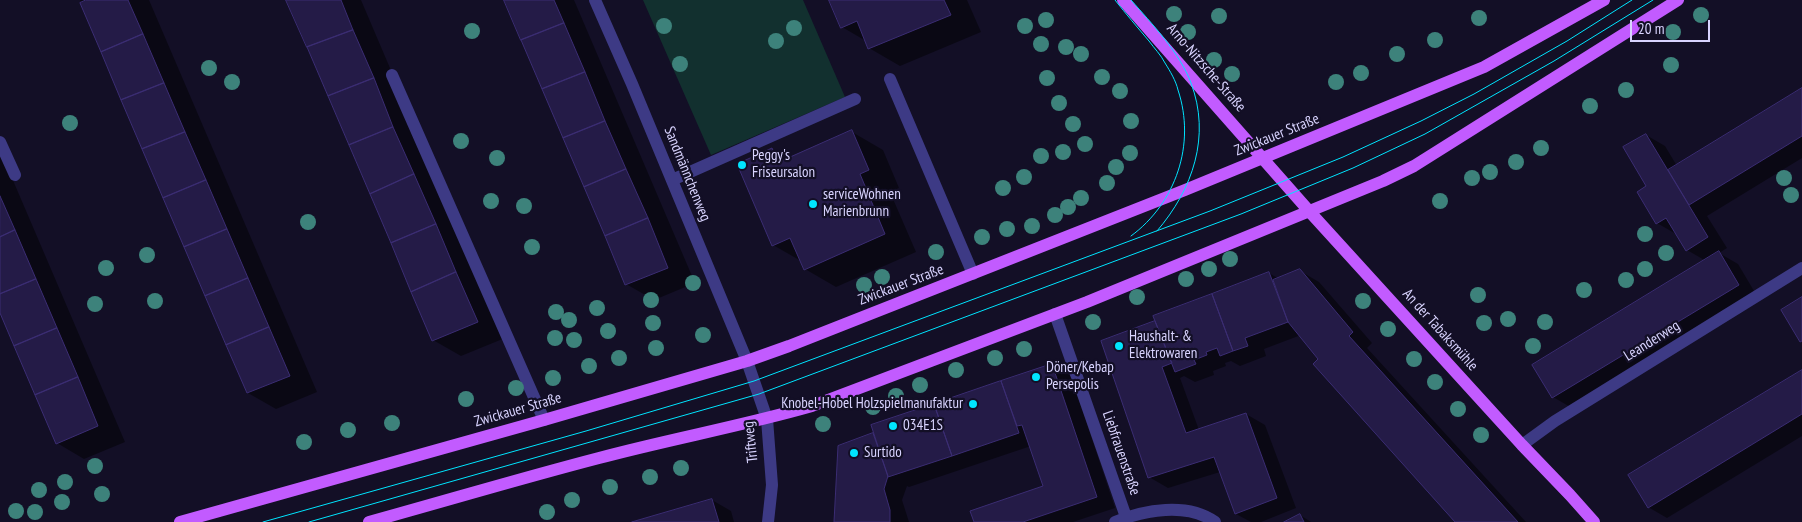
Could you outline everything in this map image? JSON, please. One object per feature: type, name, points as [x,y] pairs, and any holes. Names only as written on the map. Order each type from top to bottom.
[{"type":"main road","name":"Arno-Nitzsche-Straße","points":[[1123,0],[1264,158]]},
{"type":"main road","name":"Zwickauer Straße","points":[[180,522],[747,362],[1264,158],[1484,67],[1604,0]]},
{"type":"main road","points":[[369,522],[599,458],[767,419],[812,406],[1055,314],[1383,181],[1414,166],[1678,0]]},
{"type":"main road","name":"An der Tabaksmühle","points":[[1264,158],[1309,211],[1594,522]]},
{"type":"street","name":"Sandmännchenweg","points":[[595,0],[632,84],[747,362]]},
{"type":"street","points":[[392,75],[544,420]]},
{"type":"street","points":[[890,79],[973,274]]},
{"type":"street","points":[[672,180],[855,99]]},
{"type":"street","points":[[0,142],[15,175]]},
{"type":"street","name":"Leanderweg","points":[[1522,445],[1560,417],[1802,268]]},
{"type":"street","name":"Liebfrauenstraße","points":[[1055,314],[1121,520]]},
{"type":"street","name":"Triftweg","points":[[747,362],[767,419],[772,485],[768,522]]},
{"type":"street","points":[[1121,520],[1165,510],[1184,511],[1208,517],[1215,522]]},
{"type":"green space","points":[[643,0],[803,0],[845,97],[711,155]]},
{"type":"building","points":[[86,0],[128,0],[143,34],[101,52],[80,3]]},
{"type":"building","points":[[286,0],[341,0],[353,30],[307,47]]},
{"type":"building","points":[[504,0],[554,0],[564,23],[521,40]]},
{"type":"building","points":[[829,0],[944,0],[951,15],[868,49],[857,21],[841,28]]},
{"type":"building","points":[[564,23],[585,72],[542,89],[521,40]]},
{"type":"building","points":[[353,30],[374,78],[328,96],[307,47]]},
{"type":"building","points":[[143,34],[164,83],[121,100],[101,52]]},
{"type":"building","points":[[585,72],[605,121],[563,138],[542,89]]},
{"type":"building","points":[[374,78],[393,127],[349,145],[328,96]]},
{"type":"building","points":[[164,83],[185,132],[142,149],[121,100]]},
{"type":"building","points":[[1802,88],[1802,136],[1689,205],[1668,170]]},
{"type":"building","points":[[605,121],[626,169],[584,187],[563,138]]},
{"type":"building","points":[[393,127],[414,174],[370,194],[349,145]]},
{"type":"building","name":"serviceWohnen Marienbrunn","points":[[852,130],[869,170],[860,174],[885,234],[804,270],[790,238],[772,246],[737,164],[772,148],[778,162]]},
{"type":"building","points":[[185,132],[206,180],[163,198],[142,149]]},
{"type":"building","points":[[1646,134],[1708,237],[1686,251],[1666,218],[1656,224],[1637,192],[1646,186],[1623,147]]},
{"type":"building","points":[[626,169],[648,218],[605,236],[584,187]]},
{"type":"building","points":[[414,174],[436,224],[391,243],[370,194]]},
{"type":"building","points":[[206,180],[227,229],[184,247],[163,198]]},
{"type":"building","points":[[0,196],[15,230],[0,237]]},
{"type":"building","points":[[648,218],[668,268],[625,285],[605,236]]},
{"type":"building","points":[[436,224],[456,272],[411,292],[391,243]]},
{"type":"building","points":[[227,229],[248,278],[205,296],[184,247]]},
{"type":"building","points":[[15,230],[36,279],[0,294],[0,237]]},
{"type":"building","points":[[1719,251],[1739,285],[1552,398],[1532,365]]},
{"type":"building","points":[[1300,269],[1353,332],[1349,336],[1518,522],[1455,522],[1313,364],[1318,359],[1288,322],[1273,280]]},
{"type":"building","points":[[456,272],[478,322],[432,341],[411,292]]},
{"type":"building","points":[[1269,272],[1288,322],[1245,338],[1248,346],[1233,351],[1212,294]]},
{"type":"building","points":[[248,278],[269,327],[226,345],[205,296]]},
{"type":"building","points":[[36,279],[57,328],[14,346],[0,313],[0,294]]},
{"type":"building","points":[[1212,294],[1233,351],[1220,356],[1217,348],[1206,352],[1207,355],[1194,360],[1196,364],[1175,372],[1153,316]]},
{"type":"building","points":[[1802,297],[1802,341],[1800,342],[1781,310]]},
{"type":"building","points":[[1155,321],[1172,363],[1162,367],[1186,433],[1246,413],[1277,498],[1235,514],[1214,457],[1148,478],[1101,341]]},
{"type":"building","points":[[269,327],[290,376],[247,393],[226,345]]},
{"type":"building","points":[[57,328],[78,377],[35,395],[14,346]]},
{"type":"building","points":[[1052,364],[1097,497],[1023,522],[974,522],[970,511],[1043,486],[1022,425],[1017,426],[1001,381]]},
{"type":"building","points":[[1802,370],[1802,414],[1648,508],[1628,475]]},
{"type":"building","points":[[78,377],[98,426],[56,444],[35,395]]},
{"type":"building","points":[[1001,381],[1019,433],[952,456],[934,404]]},
{"type":"building","points":[[934,404],[952,456],[888,477],[871,425]]},
{"type":"building","points":[[873,433],[888,476],[884,489],[890,510],[890,522],[834,522],[838,446]]},
{"type":"building","points":[[712,499],[719,522],[632,522]]},
{"type":"building","points":[[1300,514],[1304,522],[1284,522]]},
{"type":"tram line","points":[[1115,0],[1159,54],[1173,76],[1183,110],[1185,131],[1178,171],[1170,190],[1160,207],[1131,236]]},
{"type":"tram line","points":[[1131,0],[1165,39],[1180,61],[1191,83],[1197,103],[1199,142],[1195,161],[1189,180],[1180,198],[1170,215],[1157,231]]},
{"type":"tram line","points":[[263,522],[586,431],[754,381],[1210,211],[1343,157],[1421,121],[1474,94],[1567,41],[1632,0]]},
{"type":"tram line","points":[[309,522],[759,394],[1241,214],[1353,168],[1425,134],[1554,61],[1653,0]]},
{"type":"place","name":"Peggy's Friseursalon","points":[[742,165]]},
{"type":"place","name":"serviceWohnen Marienbrunn","points":[[813,204]]},
{"type":"place","name":"Haushalt- & Elektrowaren","points":[[1119,346]]},
{"type":"place","name":"Döner/Kebap Persepolis","points":[[1036,377]]},
{"type":"place","name":"Knobel-Hobel Holzspielmanufaktur","points":[[973,404]]},
{"type":"place","name":"034E1S","points":[[893,426]]},
{"type":"place","name":"Surtido","points":[[854,453]]}]
